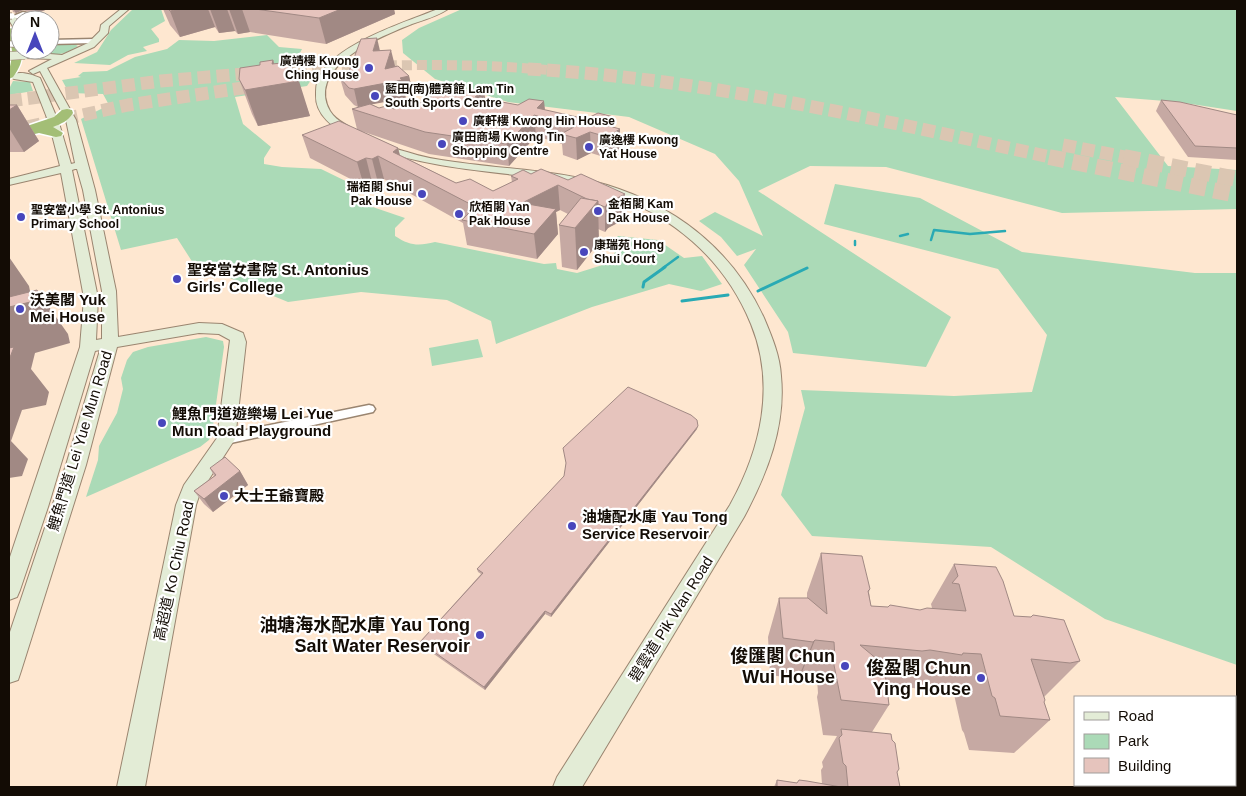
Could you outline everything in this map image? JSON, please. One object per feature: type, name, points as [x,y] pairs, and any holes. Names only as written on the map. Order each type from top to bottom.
[{"type":"highway","points":[[10,76],[17,60]]},
{"type":"highway","points":[[9,136],[55,128],[68,113]]},
{"type":"main road","points":[[60,55],[73,54],[90,42],[105,31],[106,27],[125,9]]},
{"type":"main road","name":"碧雲道 Pik Wan Road","points":[[444,9],[387,32],[356,48],[335,63],[323,79],[320,95],[326,114],[339,126],[393,152],[426,159],[570,179],[611,189],[634,198],[676,220],[698,236],[721,259],[741,289],[765,338],[773,377],[771,405],[759,464],[737,511],[567,787]]},
{"type":"main road","points":[[10,76],[34,60]]},
{"type":"main road","name":"鯉魚門道 Lei Yue Mun Road","points":[[9,671],[76,465],[110,343],[109,291],[89,190],[80,163],[68,113],[38,60]]},
{"type":"main road","name":"鯉魚門道 Lei Yue Mun Road","points":[[9,590],[38,508],[88,347],[91,298],[64,161],[55,128],[37,80],[30,77],[10,76]]},
{"type":"main road","points":[[12,178],[46,163],[64,161],[80,163]]},
{"type":"main road","points":[[12,178],[64,161]]},
{"type":"main road","name":"高超道 Ko Chiu Road","points":[[88,347],[199,328],[222,329],[237,337],[238,342],[226,438],[191,491],[186,504],[131,787]]},
{"type":"street","points":[[60,42],[90,42]]},
{"type":"street","points":[[226,438],[369,409]]},
{"type":"green space","points":[[133,9],[161,9],[165,21],[151,29],[159,39],[159,42],[143,47],[147,51],[128,55],[110,65],[74,63],[97,52],[111,30]]},
{"type":"green space","points":[[462,9],[1237,9],[1237,111],[1178,102],[1115,97],[1168,166],[1237,170],[1237,209],[1062,213],[886,167],[810,166],[758,191],[951,317],[926,367],[793,353],[788,332],[744,265],[756,249],[737,256],[721,237],[699,221],[715,212],[763,236],[739,181],[715,154],[629,117],[508,102],[435,79],[403,53],[402,40],[419,28]]},
{"type":"green space","points":[[267,35],[279,47],[302,49],[292,69],[296,72],[315,74],[307,86],[235,97],[243,124],[271,147],[264,158],[264,164],[321,169],[362,189],[355,201],[405,218],[395,228],[395,236],[405,242],[424,244],[435,242],[544,264],[556,263],[557,269],[577,273],[609,263],[615,252],[608,246],[618,236],[658,240],[684,258],[702,256],[722,284],[701,291],[669,284],[592,307],[496,344],[491,321],[447,300],[361,292],[288,302],[193,263],[177,238],[121,250],[81,119],[109,105],[103,94],[69,93],[62,80],[81,77],[78,76],[83,72],[107,71],[135,57],[167,49],[179,40],[214,41]]},
{"type":"green space","points":[[72,43],[78,46],[60,54],[60,44]]},
{"type":"green space","points":[[13,81],[30,82],[33,91],[15,94],[13,99],[9,100],[9,89]]},
{"type":"green space","points":[[835,184],[920,198],[1022,252],[1195,273],[1237,273],[1237,665],[1105,619],[991,547],[812,536],[781,495],[805,408],[801,390],[954,396],[1032,392],[1047,335],[998,269],[824,224]]},
{"type":"green space","name":"鯉魚門道遊樂場 Lei Yue Mun Road Playground","points":[[206,337],[223,341],[224,347],[212,433],[209,440],[200,447],[86,497],[98,460],[99,446],[117,413],[123,389],[121,378],[127,360],[133,352],[148,347]]},
{"type":"green space","points":[[478,339],[483,357],[432,366],[429,348]]},
{"type":"building","points":[[255,9],[341,9],[319,18]]},
{"type":"building","points":[[377,38],[373,51],[391,50],[385,69],[398,66],[409,76],[400,78],[402,80],[354,89],[349,88],[340,78],[344,77],[342,75],[348,74],[361,39]]},
{"type":"building","points":[[273,60],[272,64],[291,62],[292,72],[299,81],[245,90],[239,79],[240,68],[260,65],[260,62]]},
{"type":"building","points":[[469,89],[484,91],[475,97],[518,105],[529,99],[544,101],[537,108],[586,119],[598,113],[614,117],[602,124],[620,129],[607,137],[590,132],[576,138],[561,134],[574,127],[534,115],[507,144],[425,132],[352,109],[370,104],[379,108],[386,106],[394,109],[404,105],[413,107],[437,93],[457,95]]},
{"type":"building","points":[[1161,100],[1180,102],[1237,115],[1237,148],[1195,146]]},
{"type":"building","points":[[9,105],[17,105],[9,110]]},
{"type":"building","points":[[339,121],[398,148],[393,152],[456,183],[470,179],[493,191],[518,179],[511,176],[523,170],[531,174],[541,169],[568,180],[581,174],[625,194],[608,203],[605,207],[598,204],[598,201],[587,199],[558,185],[522,203],[556,209],[534,234],[462,220],[471,211],[467,211],[472,205],[378,156],[357,162],[302,135]]},
{"type":"building","points":[[581,198],[598,201],[575,228],[559,225]]},
{"type":"building","points":[[37,290],[39,300],[9,307],[9,297]]},
{"type":"building","points":[[14,347],[9,360],[9,348]]},
{"type":"building","name":"油塘配水庫 Yau Tong Service Reservoir","points":[[628,387],[691,415],[697,420],[698,426],[551,614],[545,611],[484,687],[420,642],[483,573],[477,569],[564,476],[566,463],[563,448]]},
{"type":"building","points":[[225,457],[240,471],[204,499],[194,491],[216,475],[210,468]]},
{"type":"building","points":[[821,553],[862,556],[870,589],[868,591],[871,606],[888,607],[890,605],[920,610],[927,608],[966,611],[959,584],[952,583],[958,576],[954,564],[996,567],[1003,581],[1014,616],[1031,617],[1033,615],[1064,620],[1080,661],[1070,663],[1031,659],[1050,720],[1000,716],[995,698],[992,696],[981,654],[963,653],[962,655],[930,650],[922,651],[860,645],[884,665],[889,705],[841,700],[833,660],[835,658],[834,642],[815,640],[813,642],[783,638],[779,598],[808,598],[827,614]]},
{"type":"building","points":[[841,729],[891,734],[892,740],[895,743],[900,787],[848,787],[846,766],[843,763],[839,738],[842,735]]},
{"type":"building","points":[[777,780],[797,783],[799,780],[841,787],[777,787]]},
{"type":"building","points":[[1130,786],[1186,787],[1131,787]]},
{"type":"waterway","points":[[931,240],[934,230],[970,234],[1005,231]]},
{"type":"waterway","points":[[900,236],[908,234]]},
{"type":"waterway","points":[[663,268],[678,257]]},
{"type":"waterway","points":[[643,287],[644,282],[665,267]]},
{"type":"waterway","points":[[758,291],[807,268]]},
{"type":"waterway","points":[[682,301],[728,295]]},
{"type":"tunnel","points":[[298,69],[415,65],[515,67],[548,70]]},
{"type":"tunnel","points":[[9,101],[161,81],[298,69]]},
{"type":"tunnel","points":[[282,70],[298,69]]},
{"type":"tunnel","points":[[528,69],[660,81],[727,91],[859,116],[1055,158]]},
{"type":"tunnel","points":[[9,131],[128,105],[249,87]]},
{"type":"tunnel","points":[[1063,145],[1130,158]]},
{"type":"tunnel","points":[[1049,157],[1237,195]]},
{"type":"tunnel","points":[[1124,157],[1237,179]]},
{"type":"place","name":"廣靖樓 Kwong Ching House","points":[[369,68]]},
{"type":"place","name":"藍田(南)體育館 Lam Tin South Sports Centre","points":[[375,96]]},
{"type":"place","name":"廣軒樓 Kwong Hin House","points":[[463,121]]},
{"type":"place","name":"廣田商場 Kwong Tin Shopping Centre","points":[[442,144]]},
{"type":"place","name":"廣逸樓 Kwong Yat House","points":[[589,147]]},
{"type":"place","name":"瑞栢閣 Shui Pak House","points":[[422,194]]},
{"type":"place","name":"金栢閣 Kam Pak House","points":[[598,211]]},
{"type":"place","name":"欣栢閣 Yan Pak House","points":[[459,214]]},
{"type":"place","name":"聖安當小學 St. Antonius Primary School","points":[[21,217]]},
{"type":"place","name":"康瑞苑 Hong Shui Court","points":[[584,252]]},
{"type":"place","name":"聖安當女書院 St. Antonius Girls' College","points":[[177,279]]},
{"type":"place","name":"沃美閣 Yuk Mei House","points":[[20,309]]},
{"type":"place","name":"鯉魚門道遊樂場 Lei Yue Mun Road Playground","points":[[162,423]]},
{"type":"place","name":"大士王爺寶殿","points":[[224,496]]},
{"type":"place","name":"油塘配水庫 Yau Tong Service Reservoir","points":[[572,526]]},
{"type":"place","name":"油塘海水配水庫 Yau Tong Salt Water Reservoir","points":[[480,635]]},
{"type":"place","name":"俊匯閣 Chun Wui House","points":[[845,666]]},
{"type":"place","name":"俊盈閣 Chun Ying House","points":[[981,678]]}]
